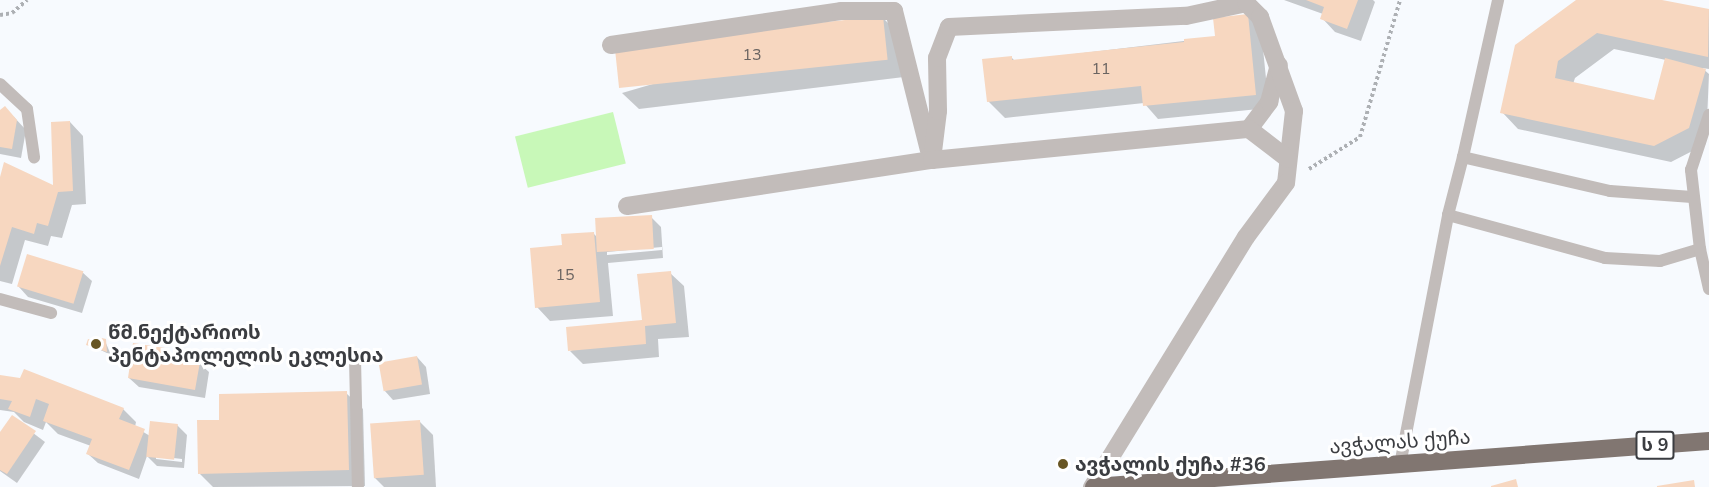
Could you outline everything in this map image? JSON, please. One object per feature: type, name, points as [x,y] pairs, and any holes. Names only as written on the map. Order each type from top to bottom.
[{"type":"highway","name":"ავჭალას ქუჩა","points":[[1093,487],[1709,441]]},
{"type":"street","points":[[932,160],[938,111],[937,58],[949,27],[1186,16],[1245,1],[1260,17],[1294,111],[1286,183],[1246,237],[1093,487]]},
{"type":"street","points":[[610,45],[841,11],[894,11],[932,160]]},
{"type":"street","points":[[1250,129],[1269,102],[1279,65]]},
{"type":"street","points":[[627,206],[932,160],[1250,129],[1288,159]]},
{"type":"lane","points":[[1400,465],[1448,215],[1498,0]]},
{"type":"lane","points":[[0,84],[27,109],[34,157]]},
{"type":"lane","points":[[1709,115],[1691,170],[1692,196],[1700,249],[1709,289]]},
{"type":"lane","points":[[1463,157],[1610,191],[1692,196]]},
{"type":"lane","points":[[1448,215],[1605,258],[1660,261],[1700,249]]},
{"type":"lane","points":[[0,299],[51,314]]},
{"type":"lane","points":[[355,359],[358,487]]},
{"type":"path","points":[[0,15],[12,13],[27,0]]},
{"type":"path","points":[[1286,183],[1360,137],[1400,0]]},
{"type":"green space","points":[[613,112],[626,163],[528,188],[515,136]]},
{"type":"building","points":[[1306,0],[1358,0],[1347,29],[1320,19],[1324,7]]},
{"type":"building","points":[[1576,0],[1662,0],[1709,9],[1708,57],[1597,33],[1558,61],[1555,78],[1654,100],[1665,58],[1706,69],[1689,128],[1654,146],[1500,113],[1515,45]]},
{"type":"building","points":[[1248,14],[1256,95],[1143,106],[1141,86],[987,102],[982,59],[1012,56],[1012,60],[1184,42],[1184,39],[1215,36],[1213,18]]},
{"type":"building","points":[[883,16],[888,60],[619,88],[614,44]]},
{"type":"building","points":[[5,106],[17,120],[12,149],[0,147],[0,110]]},
{"type":"building","points":[[70,121],[73,191],[58,192],[48,226],[37,223],[34,234],[12,227],[0,266],[0,177],[4,162],[53,185],[51,122]]},
{"type":"building","points":[[652,215],[654,249],[597,252],[595,218]]},
{"type":"building","points":[[594,232],[600,302],[535,308],[530,248],[562,245],[561,234]]},
{"type":"building","points":[[27,254],[83,271],[73,304],[17,287]]},
{"type":"building","points":[[671,271],[676,323],[645,326],[646,344],[568,351],[566,327],[642,320],[637,274]]},
{"type":"building","name":"წმ.ნექტარიოს პენტაპოლელის ეკლესია","points":[[97,337],[106,339],[107,352],[86,345],[88,339],[95,341]]},
{"type":"building","points":[[133,343],[165,348],[163,356],[200,362],[195,390],[128,378]]},
{"type":"building","points":[[417,356],[422,385],[384,391],[379,363]]},
{"type":"building","points":[[24,369],[124,408],[119,419],[145,429],[129,470],[86,454],[92,439],[43,421],[49,404],[36,399],[30,417],[8,409],[12,401],[0,399],[0,375],[20,378]]},
{"type":"building","points":[[347,391],[349,470],[198,474],[197,420],[219,420],[219,394]]},
{"type":"building","points":[[12,415],[36,431],[7,474],[0,470],[0,432]]},
{"type":"building","points":[[420,420],[424,475],[374,478],[370,423]]},
{"type":"building","points":[[150,421],[178,424],[174,460],[146,457]]},
{"type":"building","points":[[1516,479],[1518,487],[1491,487],[1491,486]]},
{"type":"building","points":[[1694,480],[1695,487],[1657,487],[1657,486]]},
{"type":"place","name":"წმ.ნექტარიოს პენტაპოლელის ეკლესია","points":[[96,344]]},
{"type":"place","name":"ავჭალის ქუჩა #36","points":[[1063,464]]}]
